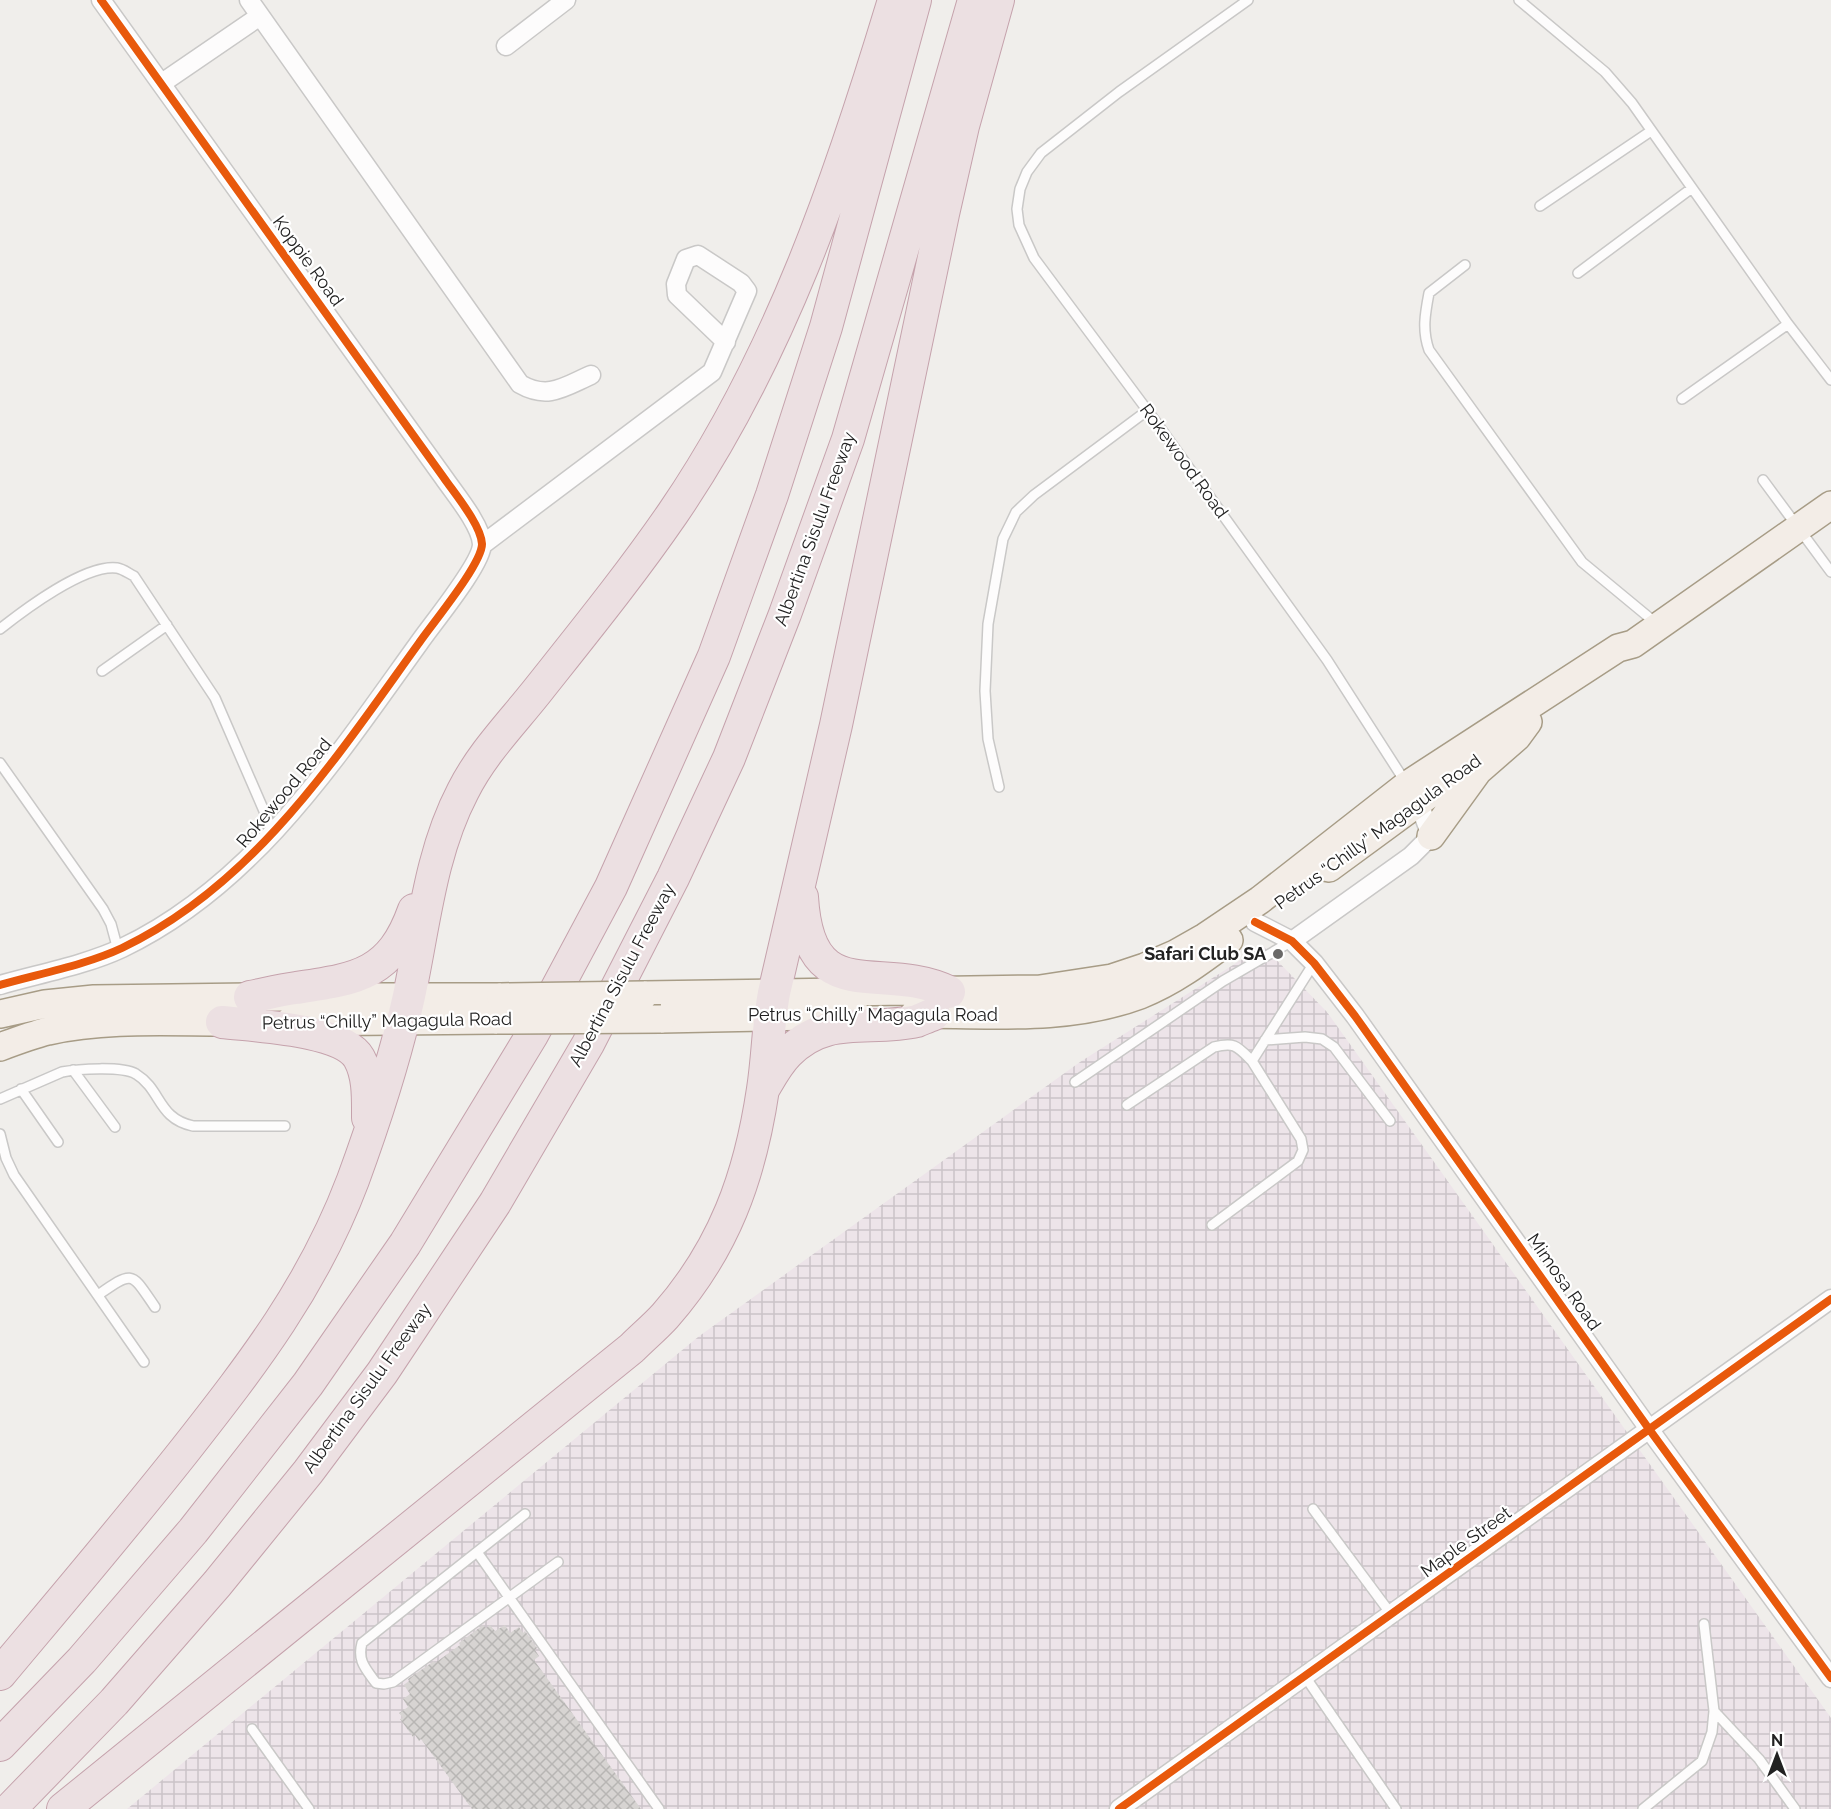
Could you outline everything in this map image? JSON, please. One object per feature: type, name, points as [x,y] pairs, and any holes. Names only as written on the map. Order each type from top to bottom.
[{"type":"highway","points":[[0,1674],[149,1495],[243,1376],[302,1289],[328,1239],[352,1183],[381,1101],[405,1009],[435,866],[447,827],[462,791],[495,742],[610,599],[652,542],[698,475],[746,391],[800,276],[848,142],[894,0]]},
{"type":"highway","points":[[0,1745],[82,1660],[185,1540],[308,1384],[405,1244],[532,1035],[611,887],[714,656],[772,495],[826,327],[915,0]]},
{"type":"highway","name":"Albertina Sisulu Freeway","points":[[10,1809],[114,1702],[217,1584],[308,1472],[382,1373],[495,1203],[588,1044],[673,878],[729,758],[789,604],[848,440],[974,0]]},
{"type":"highway","points":[[63,1809],[632,1348],[664,1317],[692,1282],[728,1221],[740,1190],[752,1145],[763,1088],[772,1004],[836,726],[945,203],[963,126],[998,0]]},
{"type":"highway","points":[[250,997],[347,981],[374,969],[393,950],[407,930],[423,884],[435,866]]},
{"type":"highway","points":[[763,1088],[788,1053],[815,1034],[831,1028],[916,1021],[942,1003],[937,986],[919,982],[854,976],[830,966],[816,952],[806,930],[801,875]]},
{"type":"highway","points":[[222,1022],[321,1036],[350,1048],[358,1056],[364,1070],[369,1134]]},
{"type":"main road","name":"Petrus “Chilly” Magagula Road","points":[[942,1003],[1112,978],[1175,954],[1260,900],[1618,648],[1633,644],[1831,505]]},
{"type":"main road","name":"Petrus “Chilly” Magagula Road","points":[[499,1008],[644,995],[772,1004],[942,1003],[1034,1014],[1111,1004],[1140,994],[1188,970],[1255,922],[1413,794],[1528,722],[1625,656],[1633,644]]},
{"type":"main road","points":[[1431,836],[1478,771],[1516,737],[1528,722]]},
{"type":"main road","name":"Petrus “Chilly” Magagula Road","points":[[0,1014],[45,1004],[94,999],[250,997],[405,1009]]},
{"type":"main road","name":"Petrus “Chilly” Magagula Road","points":[[0,1047],[49,1031],[129,1023],[222,1022],[405,1009],[499,1008],[661,1019],[772,1004]]},
{"type":"street","name":"Koppie Road","points":[[101,0],[444,478],[475,525],[482,545]]},
{"type":"street","points":[[249,0],[520,384],[530,390],[551,392],[591,375]]},
{"type":"street","points":[[506,46],[566,0]]},
{"type":"street","points":[[162,84],[260,16]]},
{"type":"street","points":[[482,545],[712,372],[726,342],[747,291],[741,283],[698,255],[686,259],[676,284],[677,295],[726,342]]},
{"type":"street","name":"Rokewood Road","points":[[0,985],[118,950],[178,915],[228,877],[274,834],[315,784],[475,564],[482,545]]},
{"type":"street","name":"Rokewood Road","points":[[1413,794],[1431,836]]},
{"type":"street","points":[[1292,941],[1411,856],[1431,836]]},
{"type":"street","name":"Mimosa Road","points":[[1255,922],[1292,941],[1314,963],[1414,1098],[1649,1429],[1831,1678]]},
{"type":"street","name":"Maple Street","points":[[1119,1809],[1831,1299]]},
{"type":"lane","name":"Rokewood Road","points":[[1248,0],[1119,92],[1041,153],[1027,172],[1020,189],[1017,209],[1019,225],[1034,258],[1148,410],[1327,660],[1413,794]]},
{"type":"lane","points":[[1519,0],[1605,72],[1632,104],[1788,324],[1831,380]]},
{"type":"lane","points":[[1540,206],[1652,131]]},
{"type":"lane","points":[[1578,273],[1692,188]]},
{"type":"lane","points":[[1465,265],[1429,293],[1424,319],[1425,338],[1430,350],[1582,562],[1659,626]]},
{"type":"lane","points":[[1682,399],[1788,324]]},
{"type":"lane","points":[[999,787],[988,739],[985,691],[988,624],[1003,539],[1016,512],[1034,495],[1148,410]]},
{"type":"lane","points":[[1763,480],[1831,572]]},
{"type":"lane","points":[[0,629],[36,601],[68,583],[98,571],[117,568],[134,576],[215,698],[274,834]]},
{"type":"lane","points":[[102,671],[167,625]]},
{"type":"lane","points":[[0,763],[103,909],[111,924],[118,950]]},
{"type":"lane","points":[[1075,1082],[1223,981],[1292,941]]},
{"type":"lane","points":[[1252,1061],[1314,963]]},
{"type":"lane","points":[[1265,1040],[1305,1036],[1322,1039],[1334,1047],[1390,1121]]},
{"type":"lane","points":[[1127,1105],[1214,1047],[1226,1044],[1236,1045],[1252,1061],[1301,1139],[1304,1150],[1298,1161],[1212,1225]]},
{"type":"lane","points":[[72,1070],[115,1127]]},
{"type":"lane","points":[[0,1099],[62,1072],[122,1070],[136,1074],[172,1119],[180,1123],[193,1126],[285,1126]]},
{"type":"lane","points":[[21,1089],[58,1142]]},
{"type":"lane","points":[[0,1134],[6,1158],[14,1175],[144,1362]]},
{"type":"lane","points":[[98,1295],[123,1277],[129,1277],[136,1279],[155,1307]]},
{"type":"lane","points":[[1313,1509],[1391,1614]]},
{"type":"lane","points":[[525,1514],[362,1643],[361,1663],[376,1683],[393,1682],[558,1562]]},
{"type":"lane","points":[[477,1552],[659,1809]]},
{"type":"lane","points":[[1643,1809],[1702,1761],[1713,1732],[1714,1711],[1704,1624]]},
{"type":"lane","points":[[1304,1675],[1396,1809]]},
{"type":"lane","points":[[1714,1711],[1759,1760],[1795,1809]]},
{"type":"lane","points":[[252,1729],[309,1809]]},
{"type":"shaded area","points":[[1263,946],[1327,1012],[1831,1718],[1831,1809],[127,1809],[698,1337],[1080,1062]]},
{"type":"building","points":[[483,1625],[486,1628],[490,1625],[495,1631],[505,1625],[510,1633],[519,1627],[523,1633],[525,1631],[537,1648],[535,1650],[539,1656],[534,1660],[641,1809],[472,1809],[421,1739],[419,1741],[415,1735],[413,1737],[400,1719],[403,1718],[399,1713],[408,1707],[403,1699],[410,1694],[404,1685],[409,1681],[408,1679],[460,1645],[459,1643]]},
{"type":"cycle path","points":[[0,985],[78,964],[122,948],[169,922],[212,890],[252,854],[289,815],[356,730],[455,594],[474,565],[482,544],[481,536],[461,501],[101,0]]},
{"type":"cycle path","points":[[1255,922],[1292,941],[1314,963],[1355,1016],[1649,1429],[1831,1678]]},
{"type":"cycle path","points":[[1119,1809],[1831,1299]]},
{"type":"place","name":"Safari Club SA","points":[[1278,954]]}]
